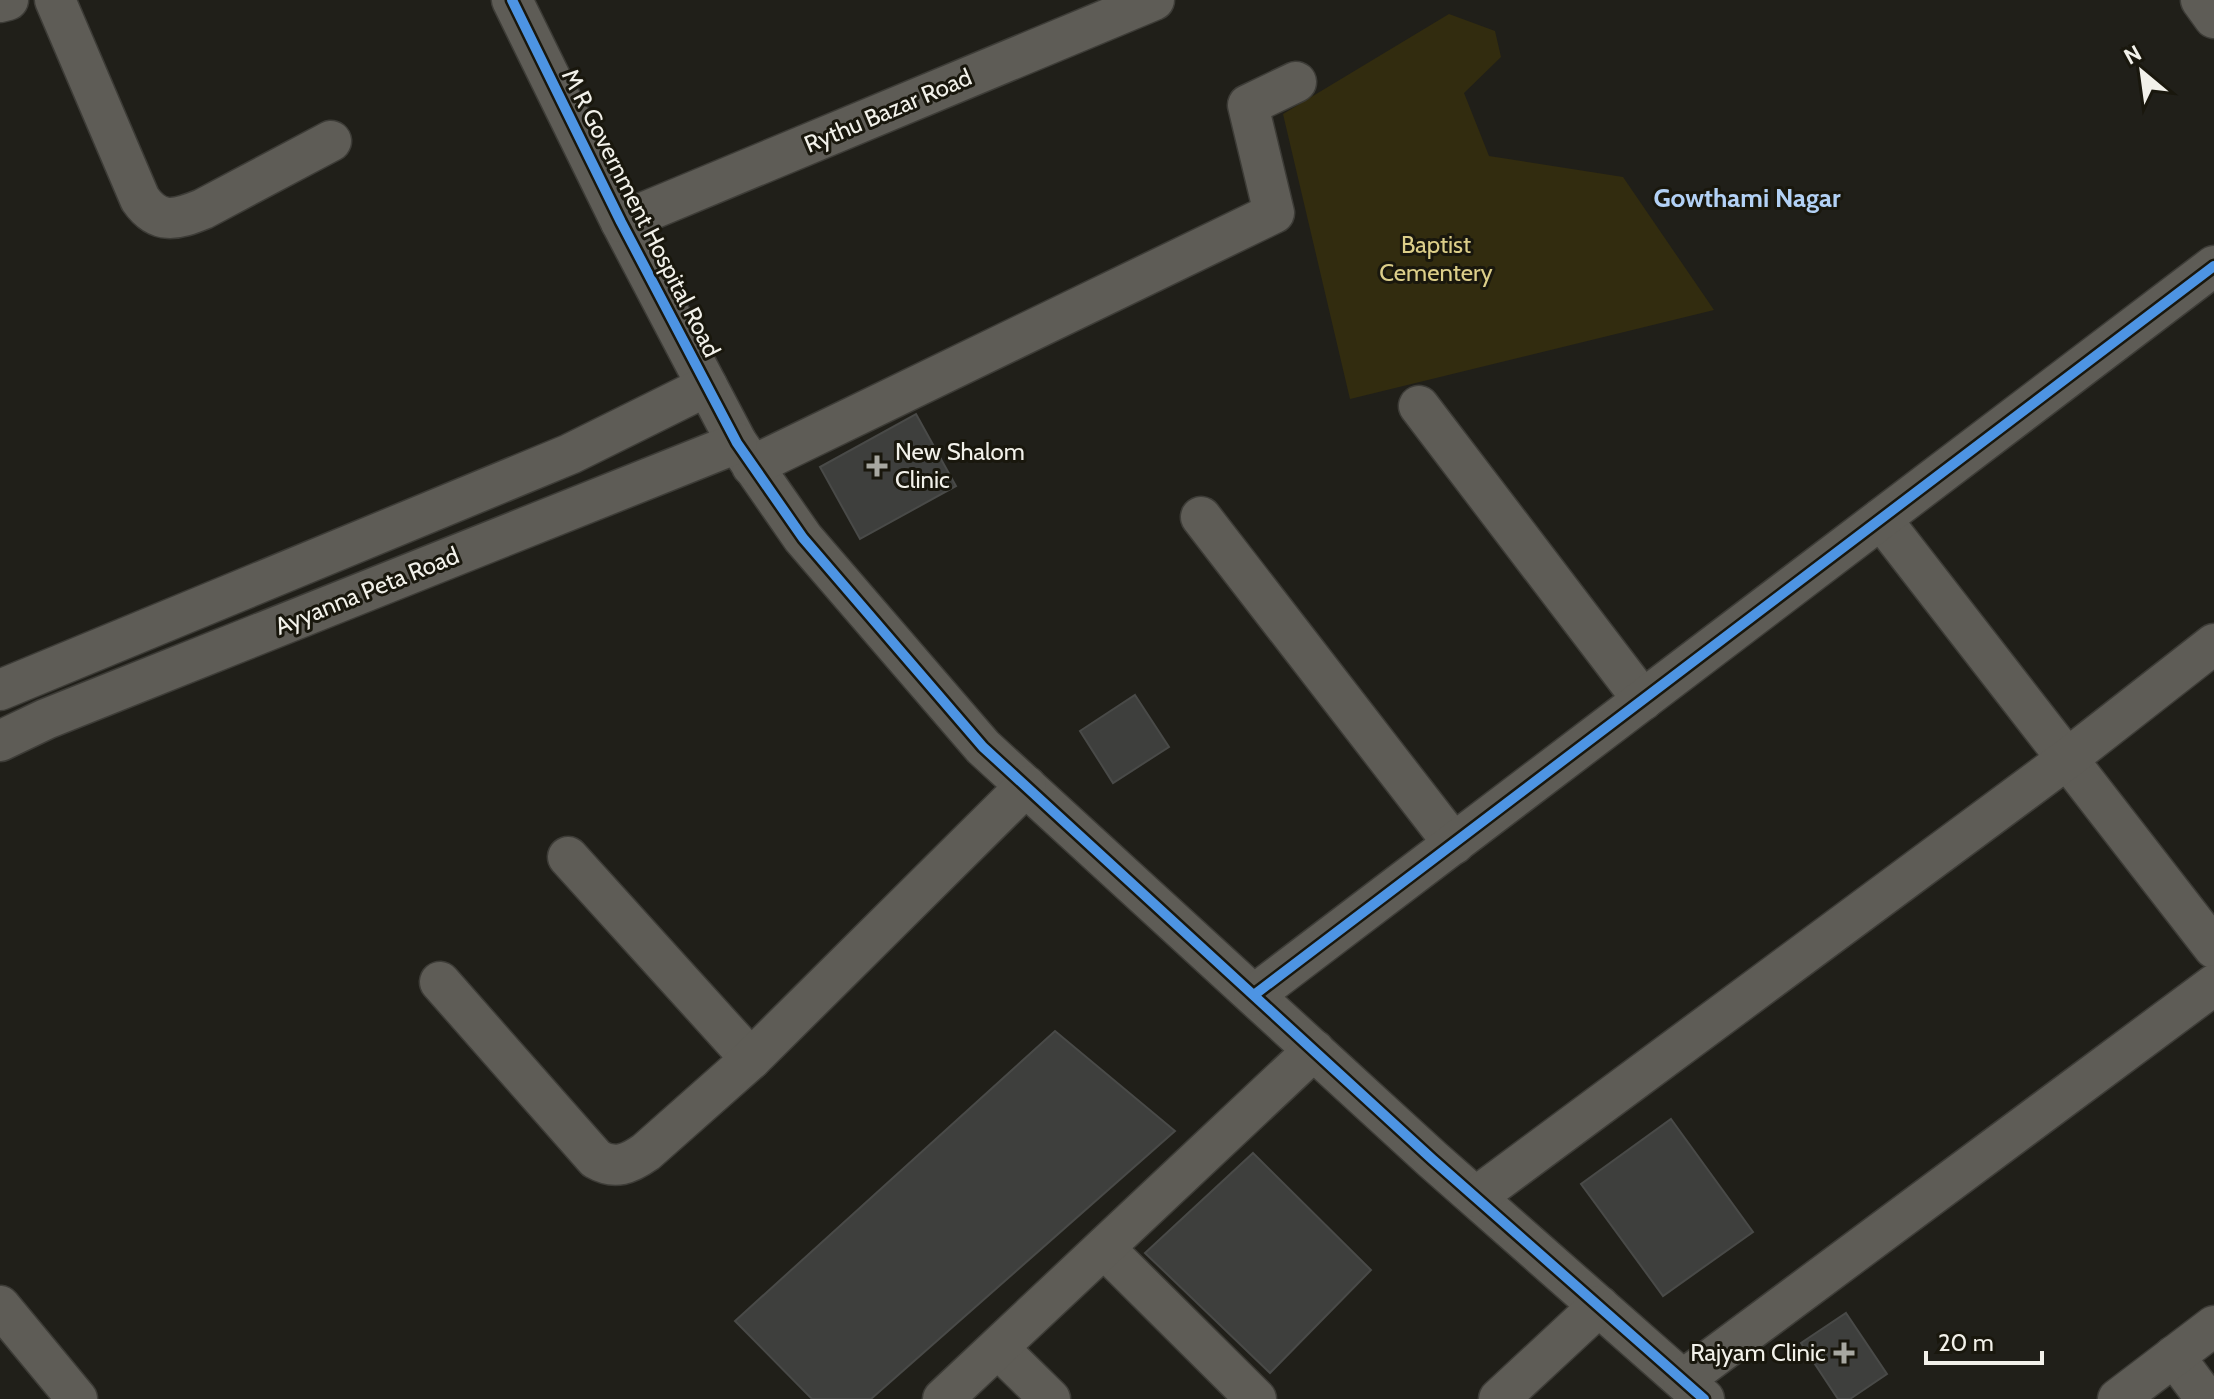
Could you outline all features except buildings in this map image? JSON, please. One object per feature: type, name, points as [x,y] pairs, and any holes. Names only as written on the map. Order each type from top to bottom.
[{"type":"street","points":[[0,2],[8,0]]},
{"type":"street","points":[[55,0],[140,199],[148,211],[159,218],[188,215],[203,209],[331,141]]},
{"type":"street","name":"M R Government Hospital Road","points":[[512,0],[621,222],[707,386],[744,454],[803,538],[983,747],[1476,1197],[1693,1390]]},
{"type":"street","name":"Rythu Bazar Road","points":[[621,222],[1154,0]]},
{"type":"street","points":[[2201,0],[2214,18]]},
{"type":"street","name":"Ayyanna Peta Road","points":[[0,741],[61,713],[744,454],[1274,213],[1248,105],[1296,82]]},
{"type":"street","points":[[1254,995],[2214,266]]},
{"type":"street","points":[[0,690],[570,454],[707,386]]},
{"type":"street","points":[[1419,406],[1643,700]]},
{"type":"street","points":[[1201,517],[1454,844]]},
{"type":"street","points":[[1881,519],[2214,948]]},
{"type":"street","points":[[1476,1197],[2067,759],[2214,644]]},
{"type":"street","points":[[440,982],[596,1159],[606,1165],[620,1166],[646,1152],[751,1059],[1026,786]]},
{"type":"street","points":[[568,857],[751,1059]]},
{"type":"street","points":[[1693,1390],[2214,985]]},
{"type":"street","points":[[943,1399],[1314,1050]]},
{"type":"street","points":[[1104,1248],[1256,1399]]},
{"type":"street","points":[[0,1306],[77,1399]]},
{"type":"street","points":[[1499,1399],[1599,1306]]},
{"type":"street","points":[[2118,1399],[2214,1326]]},
{"type":"street","points":[[998,1348],[1050,1399]]},
{"type":"street","points":[[2174,1356],[2206,1399]]},
{"type":"green space","name":"Baptist Cementery","points":[[1449,14],[1495,31],[1501,57],[1464,93],[1489,156],[1623,177],[1714,310],[1350,399],[1283,114]]},
{"type":"cycle path","points":[[512,0],[621,222],[737,443],[803,538],[983,747],[1432,1159],[1704,1399]]},
{"type":"cycle path","points":[[1254,995],[2214,266]]},
{"type":"place","name":"New Shalom Clinic","points":[[877,466]]},
{"type":"place","name":"Rajyam Clinic","points":[[1844,1353]]},
{"type":"district","name":"Gowthami Nagar","points":[[1747,198]]}]
